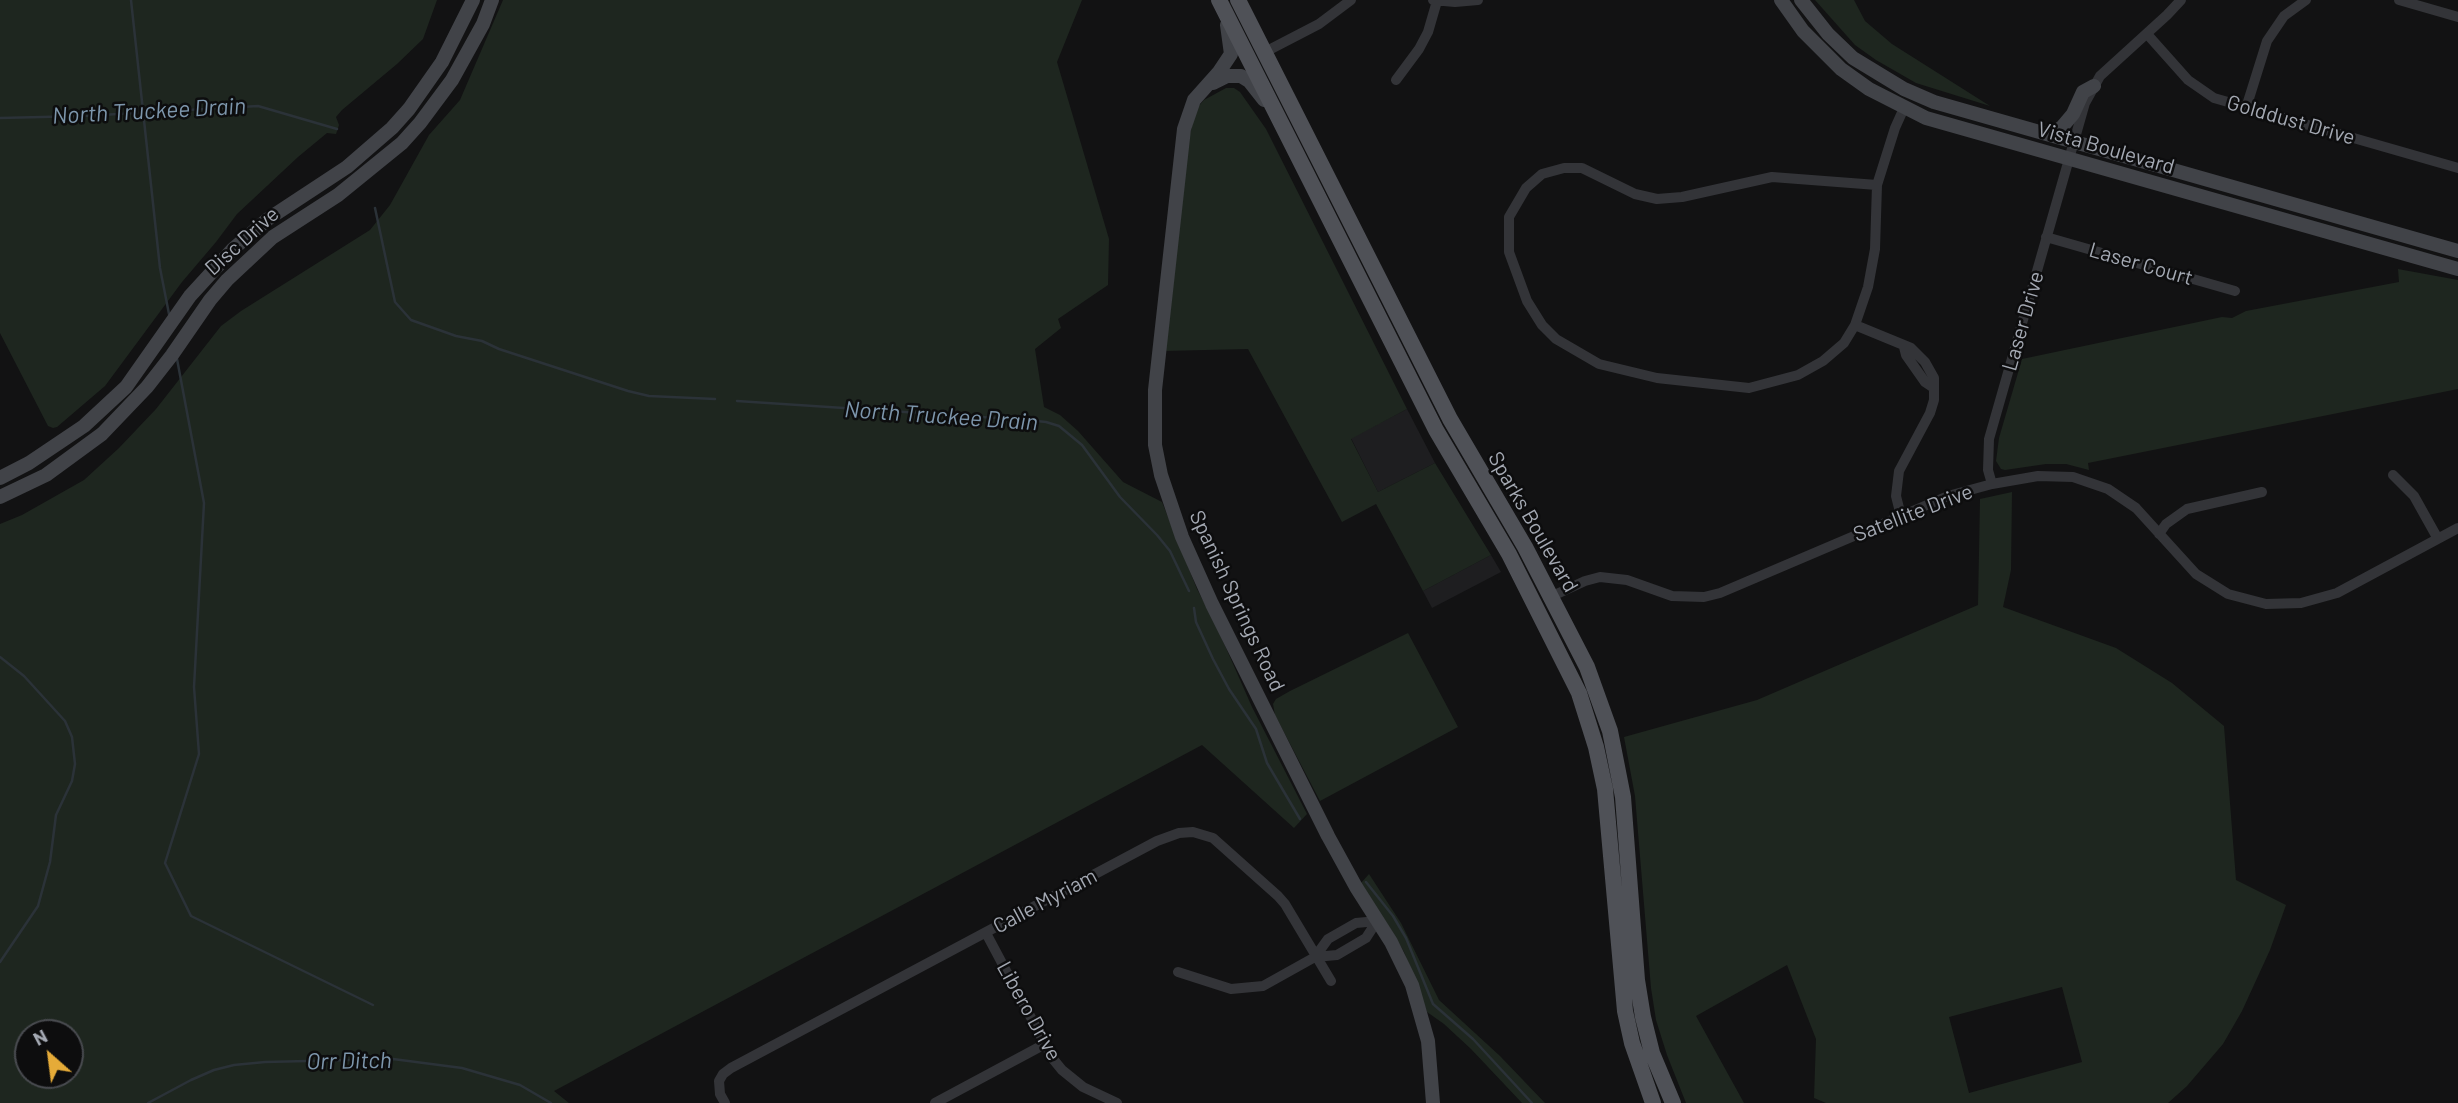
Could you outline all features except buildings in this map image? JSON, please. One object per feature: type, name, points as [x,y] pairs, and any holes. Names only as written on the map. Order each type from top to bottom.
[{"type":"main road","name":"Disc Drive","points":[[0,478],[60,444],[92,418],[126,387],[190,296],[216,266],[268,219],[347,167],[392,128],[442,62],[473,0]]},
{"type":"main road","name":"Disc Drive","points":[[0,497],[46,475],[102,434],[147,387],[210,300],[244,263],[292,223],[357,181],[402,143],[452,80],[477,35],[492,0]]},
{"type":"main road","name":"Spanish Springs Road","points":[[1219,0],[1230,37],[1231,54],[1194,100],[1188,112],[1180,161],[1155,390],[1155,445],[1161,475],[1182,537],[1212,604],[1328,836],[1402,963],[1421,1012],[1430,1060],[1433,1103]]},
{"type":"main road","name":"Sparks Boulevard","points":[[1219,0],[1448,453],[1509,554],[1579,693],[1596,747],[1605,789],[1625,1011],[1632,1043],[1653,1103]]},
{"type":"main road","points":[[1228,0],[1253,47],[1265,52],[1263,67],[1306,160],[1325,211]]},
{"type":"main road","name":"Sparks Boulevard","points":[[1238,0],[1450,419],[1525,547],[1587,667],[1618,761],[1639,992],[1652,1053],[1672,1103]]},
{"type":"main road","name":"Vista Boulevard","points":[[1780,0],[1803,31],[1841,69],[1869,89],[1904,108],[1961,129],[2458,269]]},
{"type":"main road","name":"Vista Boulevard","points":[[1801,0],[1828,34],[1853,58],[1904,89],[1934,103],[2458,251]]},
{"type":"main road","points":[[1206,87],[1227,76],[1241,76],[1249,81],[1277,116]]},
{"type":"main road","points":[[2051,135],[2073,114],[2083,92],[2094,86]]},
{"type":"street","points":[[1265,52],[1319,24],[1351,0]]},
{"type":"street","points":[[1396,80],[1428,33],[1434,0],[1478,0]]},
{"type":"street","name":"Laser Drive","points":[[1992,484],[1988,462],[1989,439],[2085,103],[2094,86],[2110,67],[2181,0]]},
{"type":"street","points":[[2246,108],[2267,41],[2284,16],[2306,0]]},
{"type":"street","points":[[2399,0],[2458,17]]},
{"type":"street","name":"Golddust Drive","points":[[2147,34],[2188,80],[2214,97],[2458,168]]},
{"type":"street","points":[[1877,185],[1772,177],[1682,197],[1657,199],[1635,194],[1582,168],[1564,168],[1542,174],[1526,188],[1509,217],[1509,252],[1527,301],[1542,325],[1556,339],[1599,364],[1657,378],[1749,388],[1798,375],[1844,343],[1855,325],[1868,287],[1875,249],[1877,185],[1904,108]]},
{"type":"street","name":"Laser Court","points":[[2046,237],[2235,291]]},
{"type":"street","points":[[1855,325],[1911,348],[1920,365],[1934,378],[1930,413],[1899,471],[1896,496],[1901,516]]},
{"type":"street","name":"Satellite Drive","points":[[1535,604],[1585,581],[1612,577],[1672,596],[1704,597],[1720,593],[1948,496],[1992,484],[2054,475],[2091,482],[2122,497],[2136,508],[2183,562],[2212,586],[2246,600],[2284,605],[2337,593],[2458,528]]},
{"type":"street","points":[[2393,475],[2414,496],[2438,539]]},
{"type":"street","points":[[2159,534],[2166,524],[2187,509],[2262,492]]},
{"type":"street","name":"Calle Myriam","points":[[725,1103],[719,1081],[723,1074],[741,1062],[1157,841],[1180,833],[1193,832],[1213,838],[1224,845],[1278,896],[1331,981]]},
{"type":"street","points":[[1178,972],[1230,989],[1253,989],[1273,982],[1315,957],[1328,939],[1356,923],[1377,921]]},
{"type":"street","points":[[1315,957],[1337,955],[1366,938],[1377,921]]},
{"type":"street","name":"Libero Drive","points":[[986,933],[1053,1059],[1083,1087],[1117,1103]]},
{"type":"street","points":[[935,1103],[1045,1044]]},
{"type":"shaded area","points":[[0,0],[437,0],[423,39],[342,110],[336,117],[339,125],[336,134],[327,133],[237,214],[182,282],[105,386],[53,428],[48,426],[0,333]]},
{"type":"shaded area","points":[[503,0],[1082,0],[1057,62],[1109,239],[1108,285],[1058,319],[1061,328],[1035,349],[1044,407],[1060,415],[1078,431],[1123,482],[1162,502],[1197,589],[1252,707],[1307,814],[1294,828],[1202,745],[554,1091],[569,1103],[0,1103],[0,524],[22,515],[84,480],[156,409],[221,326],[370,230],[390,205],[429,135],[460,100]]},
{"type":"shaded area","points":[[1815,0],[1854,0],[1865,21],[1892,44],[1990,106],[1916,83],[1876,60],[1855,45]]},
{"type":"shaded area","points":[[1226,88],[1234,88],[1240,92],[1266,129],[1407,409],[1351,439],[1378,492],[1435,463],[1491,555],[1423,591],[1376,504],[1342,522],[1248,349],[1163,351],[1188,143],[1196,109],[1204,100]]},
{"type":"shaded area","points":[[2398,269],[2458,280],[2458,389],[2088,463],[2089,470],[2066,464],[2046,464],[2005,470],[2001,469],[1996,461],[1999,438],[2022,359],[2222,317],[2232,318],[2246,311],[2399,282]]},
{"type":"shaded area","points":[[1407,409],[1435,463],[1378,492],[1351,438]]},
{"type":"shaded area","points":[[2012,492],[2011,570],[2003,607],[2116,648],[2172,683],[2224,726],[2236,880],[2286,905],[2270,950],[2242,1011],[2223,1044],[2187,1086],[2168,1103],[1826,1103],[1814,1098],[1816,1039],[1787,965],[1696,1016],[1744,1103],[1686,1103],[1656,1020],[1635,796],[1624,737],[1757,700],[1978,605],[1980,499]],"holes":[[[2062,987],[2082,1062],[1969,1093],[1949,1017]]]},
{"type":"shaded area","points":[[1491,555],[1501,572],[1432,608],[1423,591]]},
{"type":"shaded area","points":[[1408,633],[1458,727],[1320,801],[1275,715],[1273,704],[1276,699],[1290,691]]},
{"type":"shaded area","points":[[1369,874],[1401,923],[1439,1000],[1500,1056],[1545,1103],[1522,1103],[1471,1049],[1427,1012],[1404,952],[1360,884]]},
{"type":"waterway","points":[[131,0],[160,268],[169,314]]},
{"type":"waterway","name":"North Truckee Drain","points":[[0,118],[258,106],[337,129]]},
{"type":"waterway","name":"North Truckee Drain","points":[[375,208],[395,302],[411,320],[456,336],[482,341],[628,391],[649,396],[715,399]]},
{"type":"waterway","points":[[177,359],[204,503],[194,687],[199,754],[165,863],[191,916],[373,1005]]},
{"type":"waterway","name":"North Truckee Drain","points":[[737,401],[1027,420],[1059,426],[1082,445],[1120,497],[1170,551],[1189,591]]},
{"type":"waterway","name":"North Truckee Drain","points":[[1194,608],[1196,622],[1213,659],[1256,729],[1267,763],[1300,819]]},
{"type":"waterway","name":"Orr Ditch","points":[[0,657],[24,676],[65,721],[72,737],[75,764],[72,781],[56,815],[50,862],[38,906],[0,962]]},
{"type":"waterway","name":"North Truckee Drain","points":[[1366,882],[1393,916],[1406,938],[1433,1004],[1473,1039],[1532,1103]]},
{"type":"waterway","name":"Orr Ditch","points":[[148,1103],[191,1080],[234,1065],[393,1059],[462,1068],[520,1085],[551,1103]]}]
